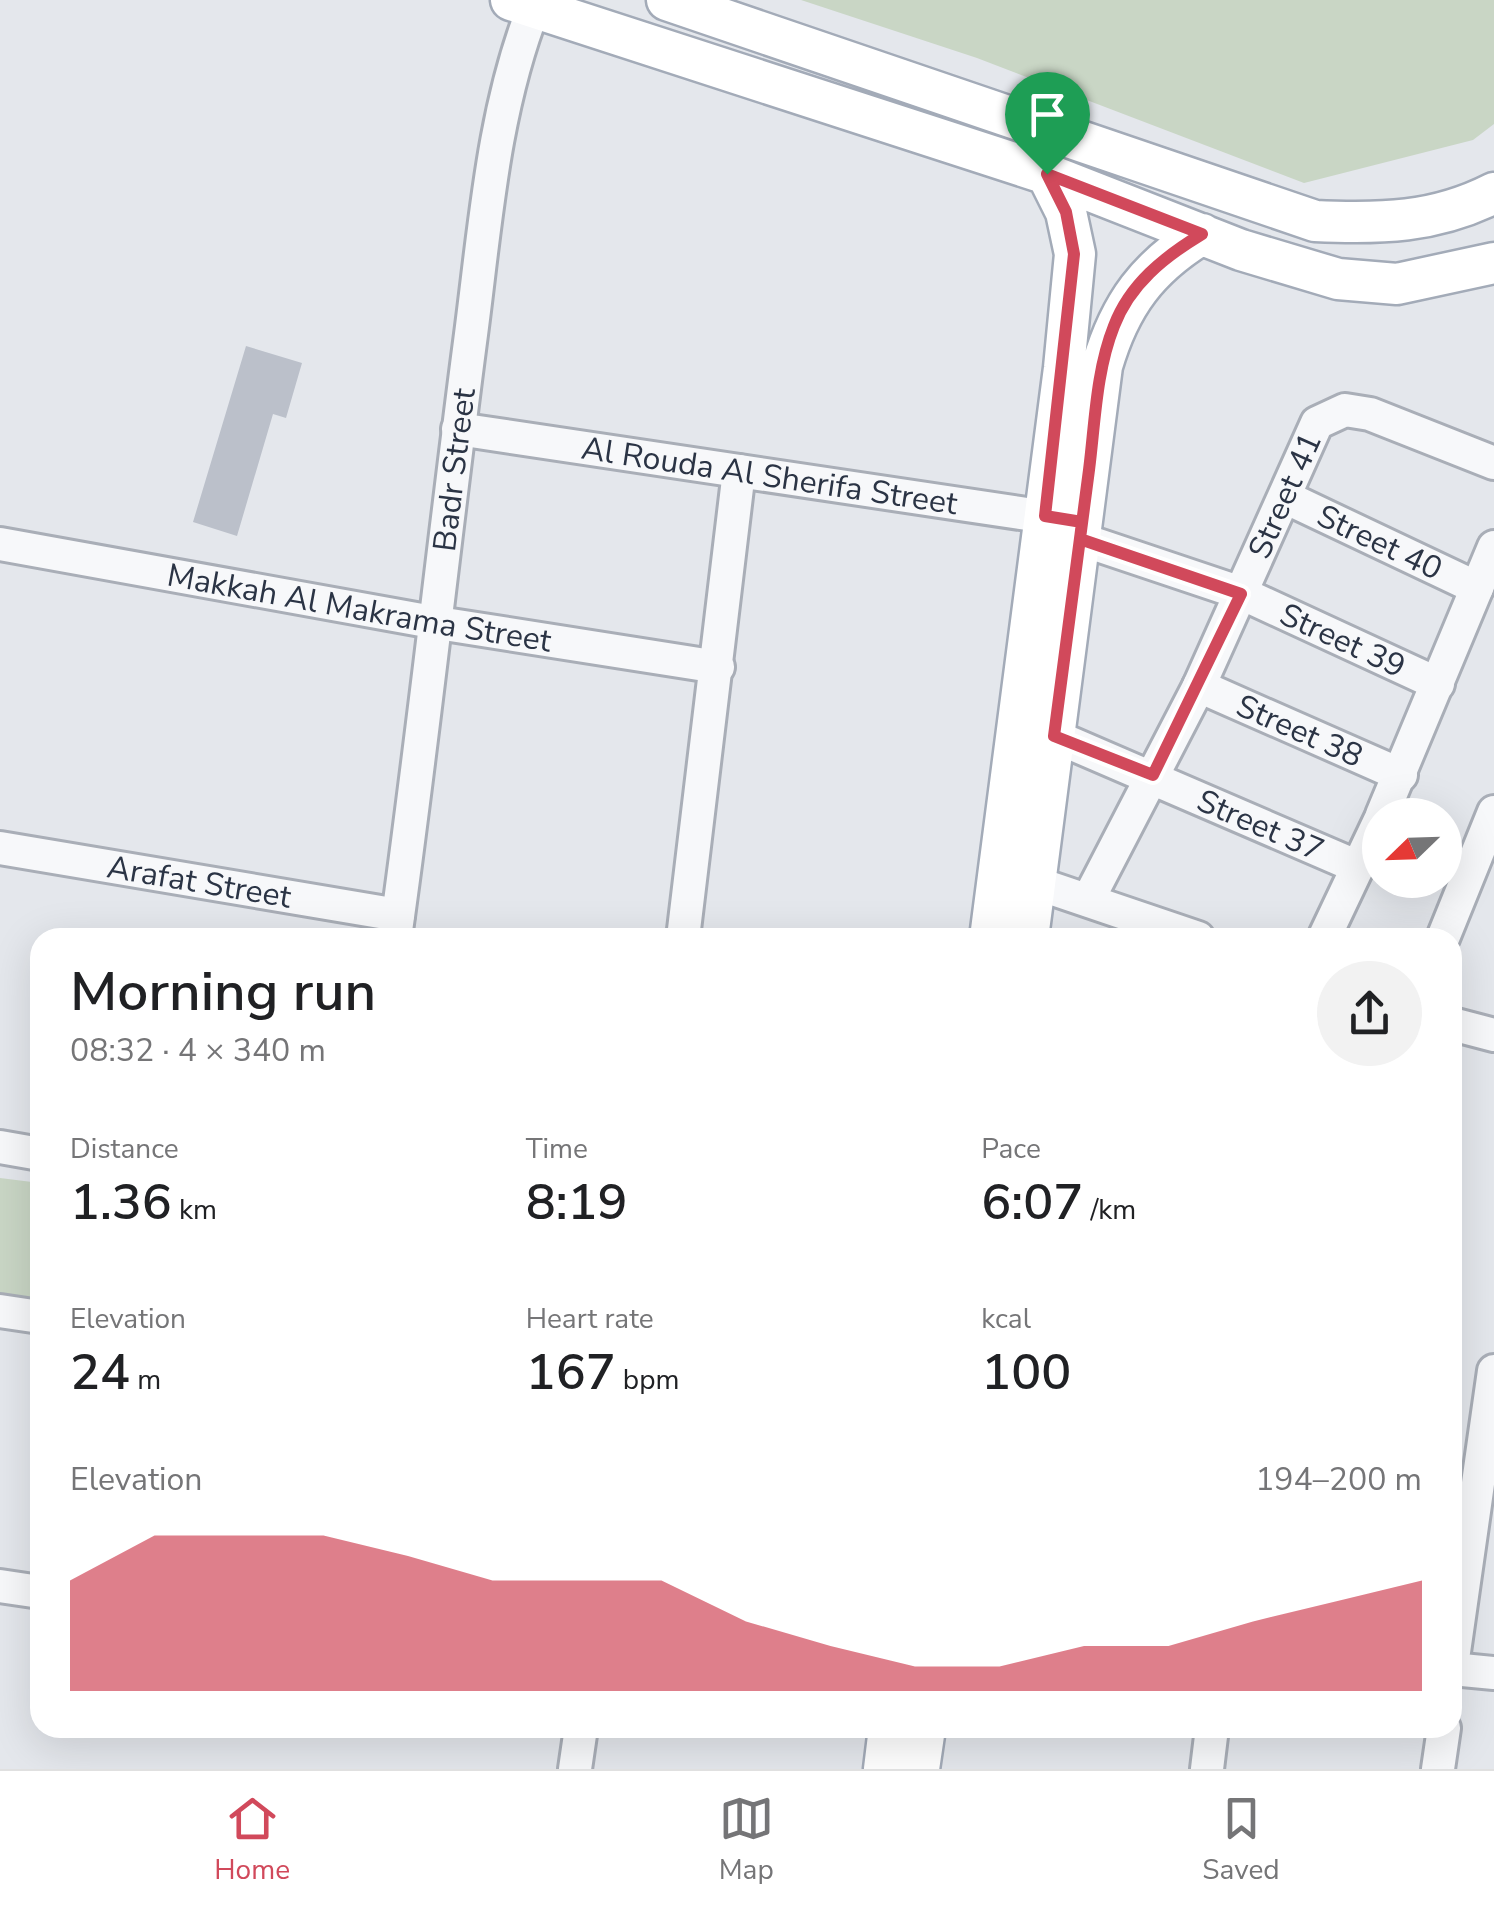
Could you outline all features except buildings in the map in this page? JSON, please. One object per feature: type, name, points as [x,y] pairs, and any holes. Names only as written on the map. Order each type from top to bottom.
[{"type":"main road","points":[[668,0],[1314,221],[1392,225],[1467,207],[1494,194]]},
{"type":"main road","points":[[522,4],[1047,174],[1202,234],[1338,279],[1397,284],[1492,267]]},
{"type":"main road","points":[[994,928],[1017,876],[1054,736],[1069,526],[1074,254],[1066,212],[1047,174]]},
{"type":"main road","points":[[1026,928],[1017,876],[1069,526],[1102,366],[1114,324],[1136,287],[1166,256],[1202,234]]},
{"type":"main road","points":[[884,1769],[888,1738]]},
{"type":"main road","points":[[920,1769],[924,1738]]},
{"type":"street","name":"Badr Street","points":[[397,926],[438,623],[458,429],[522,4]]},
{"type":"street","name":"Street 41","points":[[1088,900],[1199,686],[1317,423],[1345,410],[1370,414],[1494,463]]},
{"type":"street","name":"Al Rouda Al Sherifa Street","points":[[458,429],[1069,526]]},
{"type":"street","points":[[684,928],[739,471]]},
{"type":"street","name":"Street 40","points":[[1284,497],[1477,588]]},
{"type":"street","name":"Street 39","points":[[1069,526],[1241,594],[1438,684]]},
{"type":"street","name":"Makkah Al Makrama Street","points":[[0,544],[438,623],[718,667]]},
{"type":"street","points":[[1390,798],[1494,546]]},
{"type":"street","name":"Street 38","points":[[1199,686],[1401,775]]},
{"type":"street","name":"Street 37","points":[[1054,736],[1153,775],[1358,867]]},
{"type":"street","points":[[1447,928],[1494,812]]},
{"type":"street","name":"Arafat Street","points":[[0,848],[397,926]]},
{"type":"street","points":[[1329,928],[1362,858]]},
{"type":"street","points":[[1017,876],[1169,928]]},
{"type":"street","points":[[1462,1027],[1494,1035]]},
{"type":"street","points":[[0,1147],[30,1152]]},
{"type":"street","points":[[0,1311],[30,1316]]},
{"type":"street","points":[[1462,1597],[1494,1371]]},
{"type":"street","points":[[0,1586],[30,1590]]},
{"type":"street","points":[[1462,1669],[1494,1673]]},
{"type":"street","points":[[575,1769],[580,1738]]},
{"type":"street","points":[[1207,1769],[1211,1738]]},
{"type":"street","points":[[1438,1769],[1443,1738]]},
{"type":"green space","points":[[801,0],[1494,0],[1494,124],[1473,140],[1304,183],[977,58]]},
{"type":"green space","points":[[0,1178],[30,1182],[30,1298],[0,1294]]},
{"type":"route","points":[[1047,174],[1066,212],[1074,254],[1045,516],[1082,522],[1080,539],[1241,594],[1153,775],[1054,736],[1082,522],[1102,366],[1114,324],[1136,287],[1166,256],[1202,234],[1047,174]]}]
